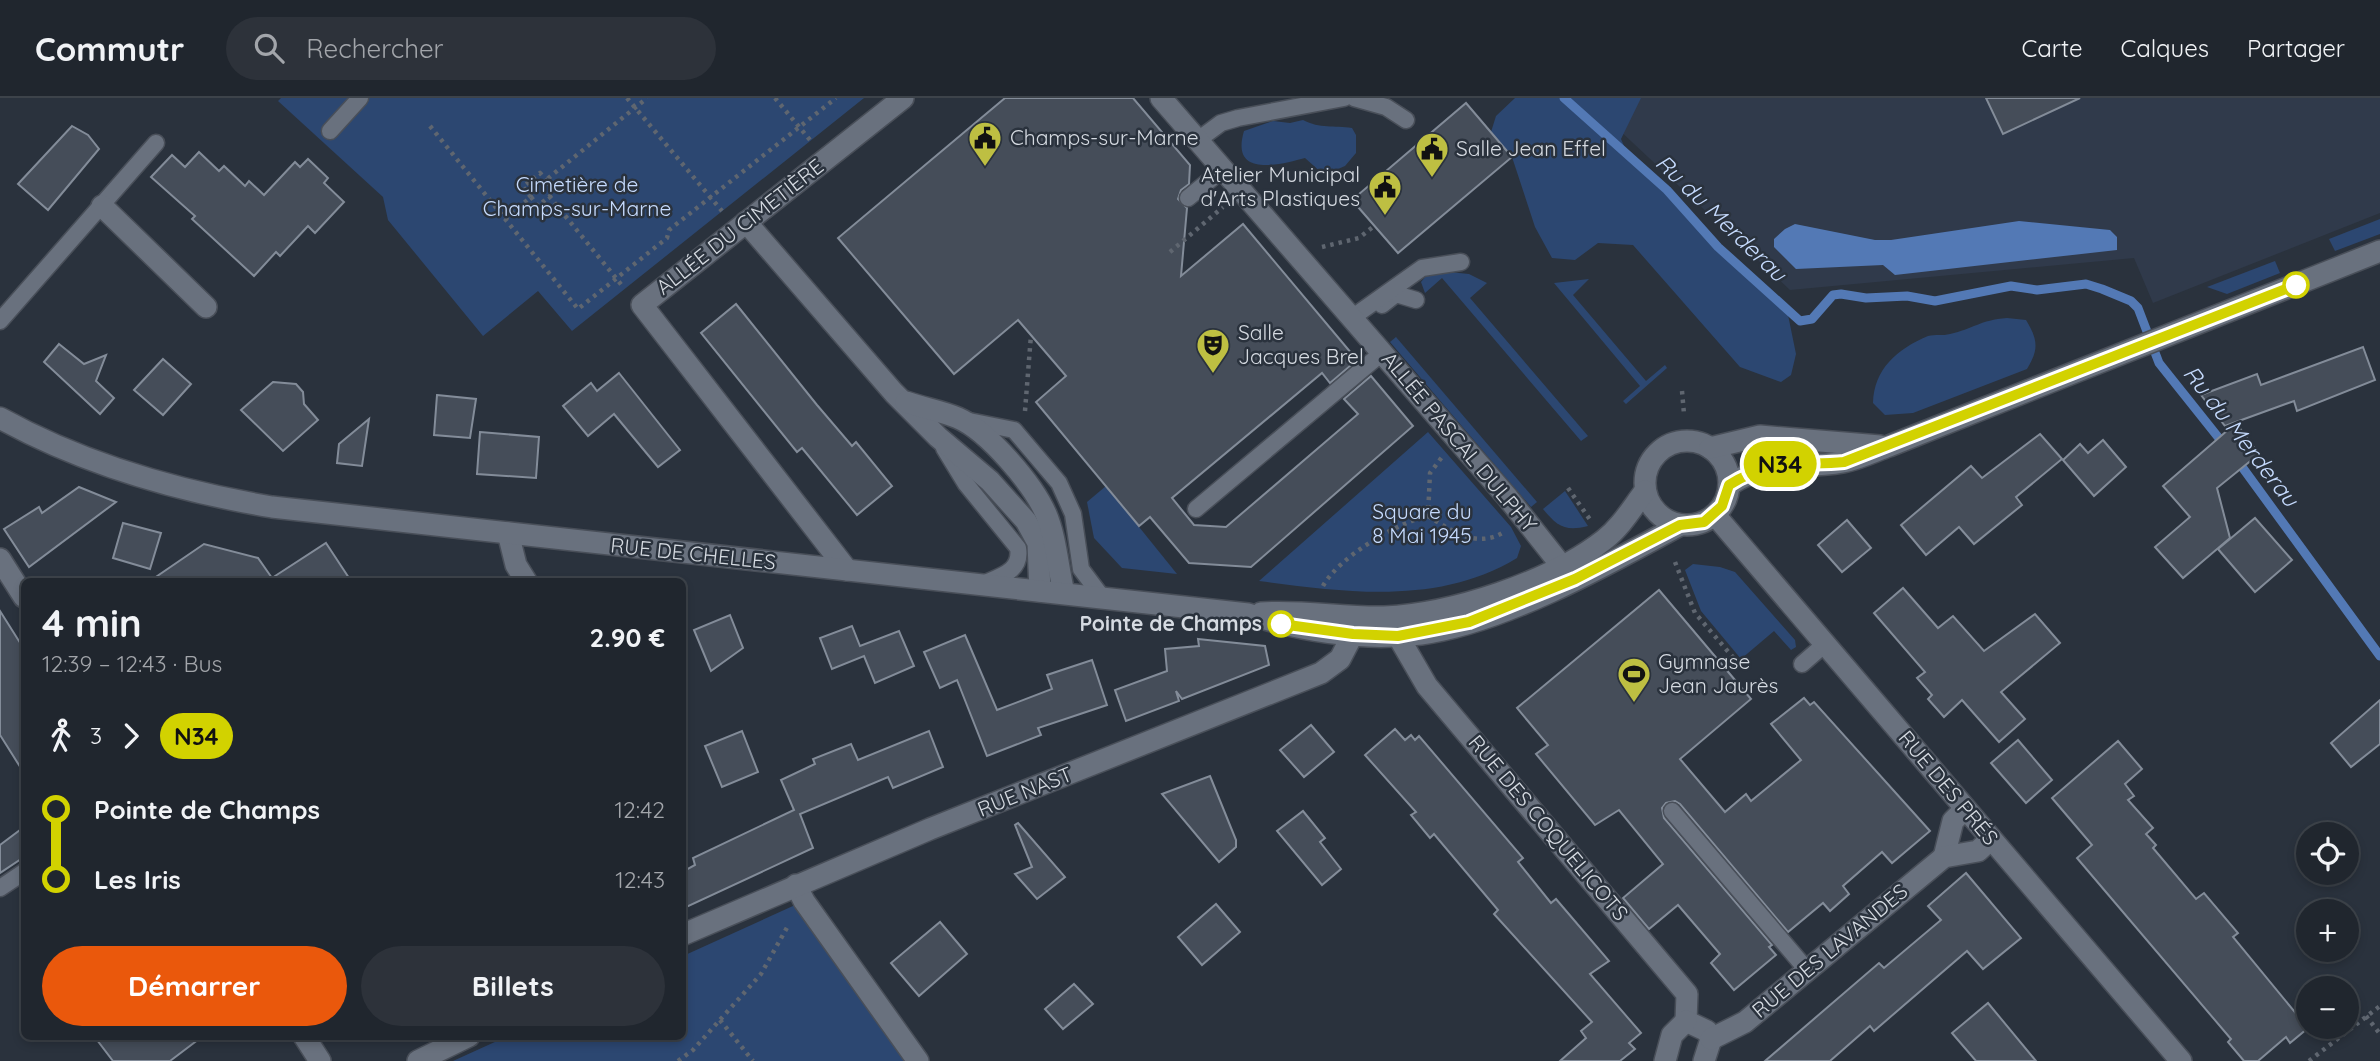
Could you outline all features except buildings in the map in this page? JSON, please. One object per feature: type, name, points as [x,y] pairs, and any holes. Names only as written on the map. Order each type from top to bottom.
[{"type":"street","name":"ALLÉE DU CIMETIÈRE","points":[[847,570],[642,305],[903,98]]},
{"type":"street","name":"ALLÉE PASCAL DULPHY","points":[[1161,98],[1508,498],[1561,565]]},
{"type":"street","points":[[102,206],[206,307]]},
{"type":"street","points":[[746,222],[902,401],[938,437],[990,481],[1034,533],[1040,591]]},
{"type":"street","points":[[1729,485],[1762,467],[1844,462],[1889,446],[2380,251]]},
{"type":"street","points":[[902,401],[960,419],[990,441],[1041,503],[1050,526],[1064,593]]},
{"type":"street","name":"RUE DE CHELLES","points":[[0,418],[53,444],[119,471],[205,496],[326,514],[1248,614],[1290,627],[1353,634],[1398,636],[1433,632],[1487,617],[1621,558],[1680,525]]},
{"type":"street","points":[[1248,614],[1295,611],[1382,617],[1424,613],[1486,598],[1561,565],[1603,541],[1619,526],[1645,491],[1650,464],[1670,444],[1683,441],[1710,447],[1760,436],[1889,446]]},
{"type":"street","points":[[1645,491],[1657,513],[1680,525],[1692,525],[1715,515],[1722,506],[1729,485],[1727,470],[1710,447]]},
{"type":"street","name":"RUE DES PRÉS","points":[[1715,515],[2181,1061]]},
{"type":"street","points":[[508,533],[516,565],[524,578]]},
{"type":"street","points":[[0,559],[21,592]]},
{"type":"street","name":"RUE NAST","points":[[686,934],[800,893],[1321,673],[1340,659],[1353,634]]},
{"type":"street","name":"RUE DES COQUELICOTS","points":[[1398,636],[1427,686],[1687,994],[1686,1021]]},
{"type":"street","points":[[1944,857],[1953,821],[1965,809]]},
{"type":"street","name":"RUE DES LAVANDES","points":[[1711,1038],[1745,1022],[1944,857],[1978,851],[1991,839]]},
{"type":"street","points":[[800,893],[918,1061]]},
{"type":"street","points":[[1665,1061],[1672,1035],[1686,1021],[1702,1026],[1711,1038],[1704,1061]]},
{"type":"street","points":[[307,1040],[320,1061]]},
{"type":"street","points":[[418,1061],[461,1040]]},
{"type":"lane","points":[[330,131],[360,98]]},
{"type":"lane","points":[[1198,140],[1221,123],[1238,118],[1344,98]]},
{"type":"lane","points":[[1354,98],[1386,107],[1406,120]]},
{"type":"lane","points":[[0,321],[156,143]]},
{"type":"lane","points":[[1188,198],[1223,169]]},
{"type":"lane","points":[[1356,321],[1403,278],[1422,268],[1461,262]]},
{"type":"lane","points":[[1356,321],[1396,294],[1416,300]]},
{"type":"lane","points":[[1196,509],[1382,352]]},
{"type":"lane","points":[[960,419],[1014,430],[1059,483],[1073,514],[1081,569],[1102,597]]},
{"type":"lane","points":[[938,437],[966,484],[1018,548],[1016,566],[1009,573],[980,585]]},
{"type":"lane","points":[[1802,664],[1825,644]]},
{"type":"lane","points":[[1672,811],[1807,970]]},
{"type":"lane","points":[[0,888],[21,874]]},
{"type":"path","points":[[627,98],[722,211],[746,222]]},
{"type":"path","points":[[546,180],[647,98]]},
{"type":"path","points":[[775,98],[825,160]]},
{"type":"path","points":[[430,126],[578,309],[710,198],[836,98]]},
{"type":"path","points":[[540,173],[555,192],[549,196],[538,205],[523,187],[540,173]]},
{"type":"path","points":[[549,196],[615,279],[642,305]]},
{"type":"path","points":[[505,219],[531,197]]},
{"type":"path","points":[[1170,252],[1221,209]]},
{"type":"path","points":[[1304,262],[1323,247],[1359,238],[1374,226]]},
{"type":"path","points":[[1025,417],[1031,335]]},
{"type":"path","points":[[1682,391],[1684,414]]},
{"type":"path","points":[[1428,516],[1430,473],[1443,456]]},
{"type":"path","points":[[1568,488],[1594,525]]},
{"type":"path","points":[[1323,586],[1331,572],[1388,530],[1406,521],[1428,516],[1469,538],[1494,537],[1511,527]]},
{"type":"path","points":[[1675,562],[1695,613],[1737,662]]},
{"type":"path","points":[[678,1061],[693,1050],[761,974],[800,893]]},
{"type":"path","points":[[2309,1061],[2380,1006]]},
{"type":"path","points":[[2366,1016],[2380,1034]]},
{"type":"path","points":[[720,1020],[753,1061]]},
{"type":"shaded area","points":[[1585,98],[2380,98],[2380,213],[2153,303],[2134,258],[1790,290]]},
{"type":"shaded area","points":[[2019,221],[2110,230],[2117,237],[2117,250],[1895,275],[1883,265],[1796,269],[1774,247],[1774,239],[1795,224],[1875,240],[1891,240]]},
{"type":"green space","name":"Cimetière de Champs-sur-Marne","points":[[281,98],[864,98],[572,331],[538,291],[483,336],[388,220],[383,197],[278,101]]},
{"type":"green space","points":[[1515,98],[1641,98],[1621,139],[1628,155],[1667,190],[1718,247],[1787,310],[1796,354],[1791,375],[1781,382],[1740,367],[1633,245],[1598,243],[1575,260],[1552,258],[1535,227],[1512,157],[1491,132],[1496,116]]},
{"type":"green space","points":[[1303,120],[1321,126],[1352,128],[1356,135],[1356,153],[1345,166],[1324,175],[1305,158],[1260,165],[1250,162],[1244,156],[1244,131],[1273,121],[1290,123]]},
{"type":"green space","points":[[2380,219],[2380,234],[2335,251],[2329,239]]},
{"type":"green space","points":[[2275,261],[2280,273],[2227,294],[2207,287]]},
{"type":"green space","points":[[1449,272],[1469,274],[1487,283],[1470,298],[1588,436],[1581,441],[1442,278],[1425,293],[1421,282],[1426,276]]},
{"type":"green space","points":[[1589,279],[1573,295],[1646,381],[1665,365],[1667,368],[1626,404],[1623,401],[1640,386],[1554,283]]},
{"type":"green space","points":[[2007,318],[2026,320],[2033,333],[2036,344],[2034,356],[2027,369],[1913,413],[1885,415],[1873,403],[1874,391],[1883,370],[1906,347],[1928,336],[1950,334]]},
{"type":"green space","points":[[1396,337],[1537,502],[1531,507],[1390,342]]},
{"type":"green space","name":"Square du 8 Mai 1945","points":[[1428,432],[1511,527],[1521,546],[1517,558],[1487,573],[1455,583],[1391,592],[1324,589],[1259,581]]},
{"type":"green space","points":[[1106,486],[1177,574],[1122,568],[1094,538],[1087,502]]},
{"type":"green space","points":[[1565,491],[1588,526],[1567,528],[1553,520],[1543,509]]},
{"type":"green space","points":[[1693,564],[1720,567],[1735,572],[1795,640],[1796,647],[1791,650],[1774,631],[1741,659],[1701,611],[1685,570]]},
{"type":"green space","points":[[804,901],[918,1061],[453,1061],[499,1040],[686,1040],[686,955]]},
{"type":"waterway","name":"Ru du Merderau","points":[[1564,98],[1667,190],[1718,247],[1800,321],[1812,319],[1833,295],[1866,298],[1907,296],[1935,301],[2011,286],[2037,290],[2086,284],[2131,301],[2138,308],[2159,363],[2226,447]]},
{"type":"waterway","name":"Ru du Merderau","points":[[2237,460],[2380,656]]},
{"type":"bus line","name":"N34","points":[[1281,624],[1353,634],[1398,636],[1423,634],[1487,617],[1621,558],[1680,525],[1704,522],[1722,506],[1729,485],[1762,467],[1844,462],[2296,285]]},
{"type":"place","name":"Champs-sur-Marne","points":[[985,168]]},
{"type":"place","name":"Salle Jean Effel","points":[[1432,179]]},
{"type":"place","name":"Atelier Municipal d'Arts Plastiques","points":[[1385,217]]},
{"type":"place","name":"Salle Jacques Brel","points":[[1213,375]]},
{"type":"place","name":"Pointe de Champs","points":[[1281,624]]},
{"type":"place","name":"Gymnase Jean Jaurès","points":[[1634,704]]}]
